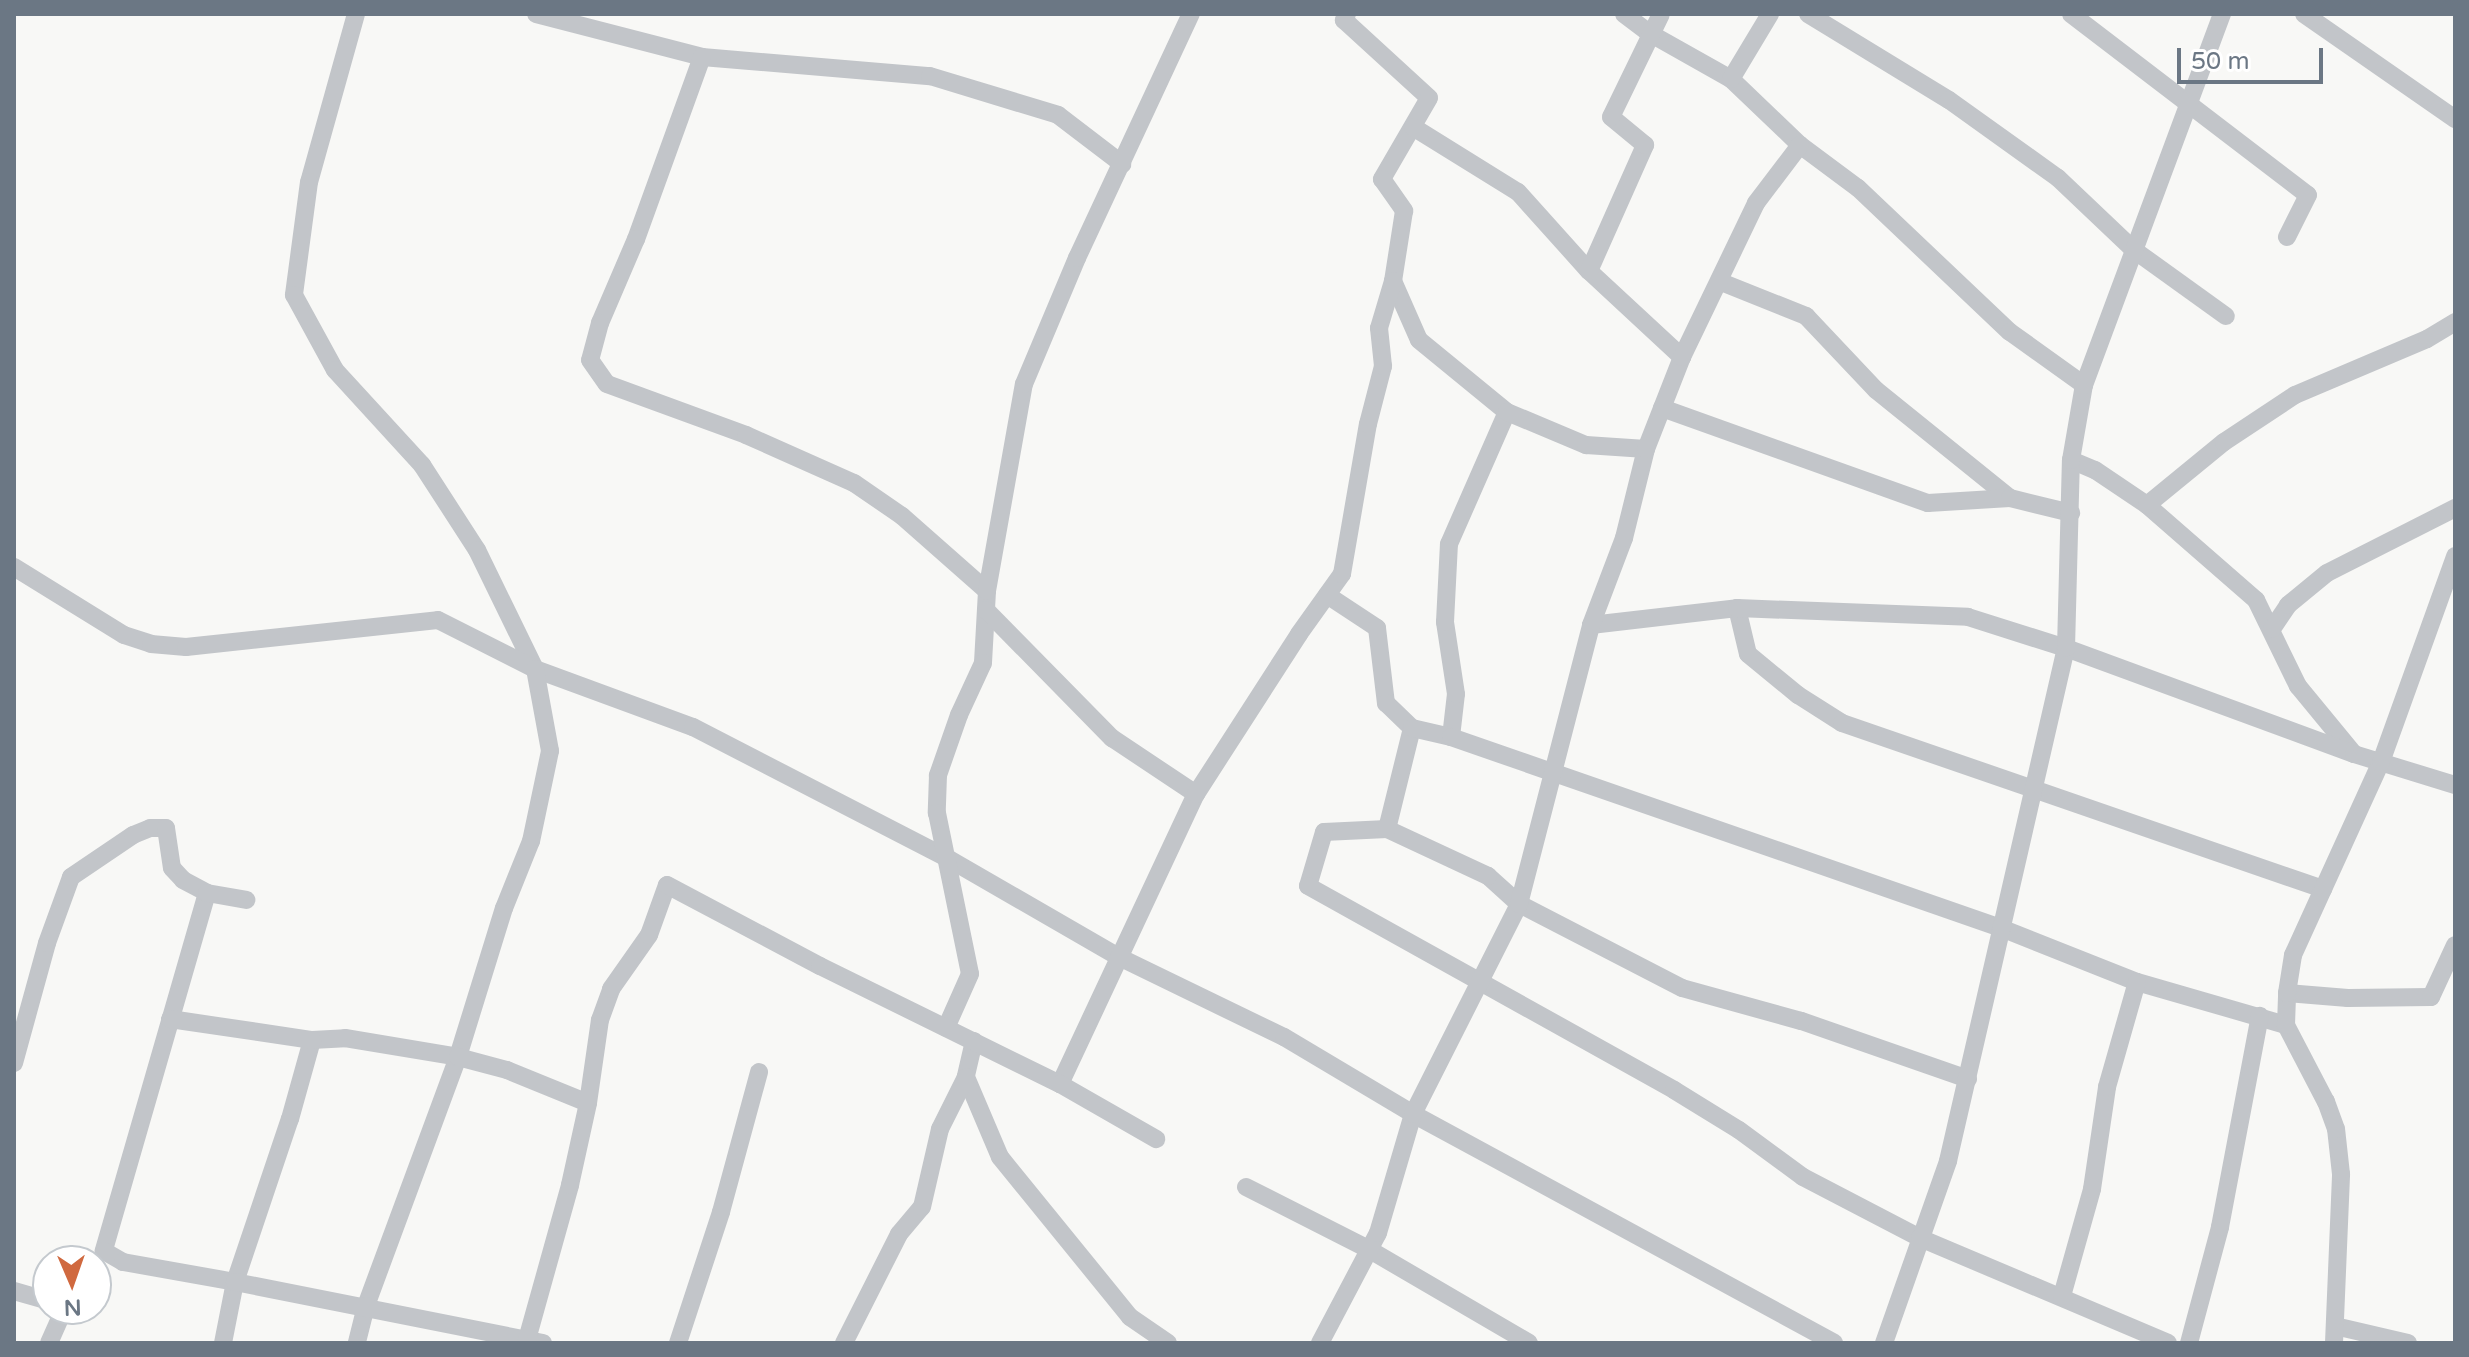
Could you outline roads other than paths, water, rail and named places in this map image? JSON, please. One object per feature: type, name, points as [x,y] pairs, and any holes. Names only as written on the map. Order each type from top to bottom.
[{"type":"street","points":[[356,14],[309,182],[294,295],[335,370],[422,465],[477,550],[535,669],[550,751],[531,841],[504,908],[458,1057],[366,1306],[357,1343]]},
{"type":"street","points":[[536,14],[702,57],[930,76],[1058,115],[1122,164]]},
{"type":"street","points":[[946,1028],[970,974],[949,859],[937,813],[938,775],[959,715],[983,663],[986,601],[1024,384],[1077,258],[1191,14]]},
{"type":"street","points":[[1060,1084],[1196,794],[1342,574],[1368,424],[1383,366],[1379,328],[1393,281],[1404,211],[1382,179],[1429,98],[1344,20],[1347,14]]},
{"type":"street","points":[[1624,14],[1651,34],[1731,79],[1800,145],[1858,188],[2010,332],[2084,385]]},
{"type":"street","points":[[1589,271],[1645,145],[1611,117],[1661,14]]},
{"type":"street","points":[[1731,79],[1770,14]]},
{"type":"street","points":[[1808,14],[1949,100],[2058,178],[2134,250],[2226,316]]},
{"type":"street","points":[[2071,14],[2308,195],[2287,237]]},
{"type":"street","points":[[1884,1343],[1948,1161],[2066,648],[2071,460],[2084,385],[2222,14]]},
{"type":"street","points":[[2304,14],[2455,119]]},
{"type":"street","points":[[702,57],[636,239],[600,323],[590,360],[607,384],[746,435],[854,483],[902,516],[986,601],[1112,738],[1196,794]]},
{"type":"street","points":[[1413,127],[1518,192],[1589,271],[1682,357]]},
{"type":"street","points":[[1320,1343],[1370,1250],[1413,1114],[1519,904],[1591,625],[1624,538],[1646,449],[1682,357],[1721,282],[1756,203],[1800,145]]},
{"type":"street","points":[[1393,281],[1419,340],[1507,412],[1586,445],[1646,449]]},
{"type":"street","points":[[1721,282],[1806,316],[1876,390],[2010,498]]},
{"type":"street","points":[[2147,505],[2224,442],[2295,395],[2427,339],[2455,322]]},
{"type":"street","points":[[1662,408],[1928,503],[2010,498],[2071,513]]},
{"type":"street","points":[[1451,737],[1456,694],[1445,622],[1449,544],[1507,412]]},
{"type":"street","points":[[2071,460],[2095,470],[2147,505],[2256,600],[2298,686],[2354,754]]},
{"type":"street","points":[[2272,629],[2288,605],[2327,573],[2455,508]]},
{"type":"street","points":[[2408,1343],[2335,1334],[2341,1174],[2336,1129],[2326,1102],[2286,1025],[2287,993],[2293,955],[2381,762],[2455,556]]},
{"type":"street","points":[[14,567],[124,635],[151,644],[186,647],[438,620],[535,669],[693,727],[949,859],[1119,957],[1284,1037],[1413,1114],[1834,1343]]},
{"type":"street","points":[[1327,595],[1377,628],[1386,703],[1412,728],[1451,737],[2001,928],[2137,982],[2286,1025]]},
{"type":"street","points":[[1591,625],[1737,608],[1968,617],[2066,648],[2354,754],[2455,785]]},
{"type":"street","points":[[1737,608],[1748,654],[1798,695],[1842,723],[2323,889]]},
{"type":"street","points":[[1387,829],[1412,728]]},
{"type":"street","points":[[14,1063],[47,943],[71,877],[133,835],[150,828],[166,828],[171,839],[172,868],[183,880],[207,893],[246,900]]},
{"type":"street","points":[[1968,1079],[1801,1021],[1682,988],[1519,904],[1488,876],[1387,829],[1324,832],[1308,886],[1687,1098],[1803,1177],[1920,1238],[2168,1343]]},
{"type":"street","points":[[112,1261],[366,1306],[532,1342],[588,1103],[600,1020],[611,989],[649,935],[667,885],[1060,1084],[1156,1139]]},
{"type":"street","points":[[104,1245],[207,893]]},
{"type":"street","points":[[2287,993],[2348,998],[2431,997],[2455,945]]},
{"type":"street","points":[[2062,1296],[2092,1189],[2107,1087],[2137,982]]},
{"type":"street","points":[[2189,1343],[2220,1227],[2260,1016]]},
{"type":"street","points":[[170,1019],[312,1040],[345,1038],[458,1057],[507,1070],[588,1103]]},
{"type":"street","points":[[223,1343],[235,1282],[290,1119],[312,1040]]},
{"type":"street","points":[[844,1343],[899,1234],[922,1207],[940,1129],[966,1077],[974,1041]]},
{"type":"street","points":[[678,1343],[721,1212],[759,1072]]},
{"type":"street","points":[[966,1077],[1000,1157],[1130,1317],[1168,1343]]},
{"type":"street","points":[[1246,1187],[1370,1250],[1529,1343]]},
{"type":"street","points":[[49,1343],[58,1325]]}]
